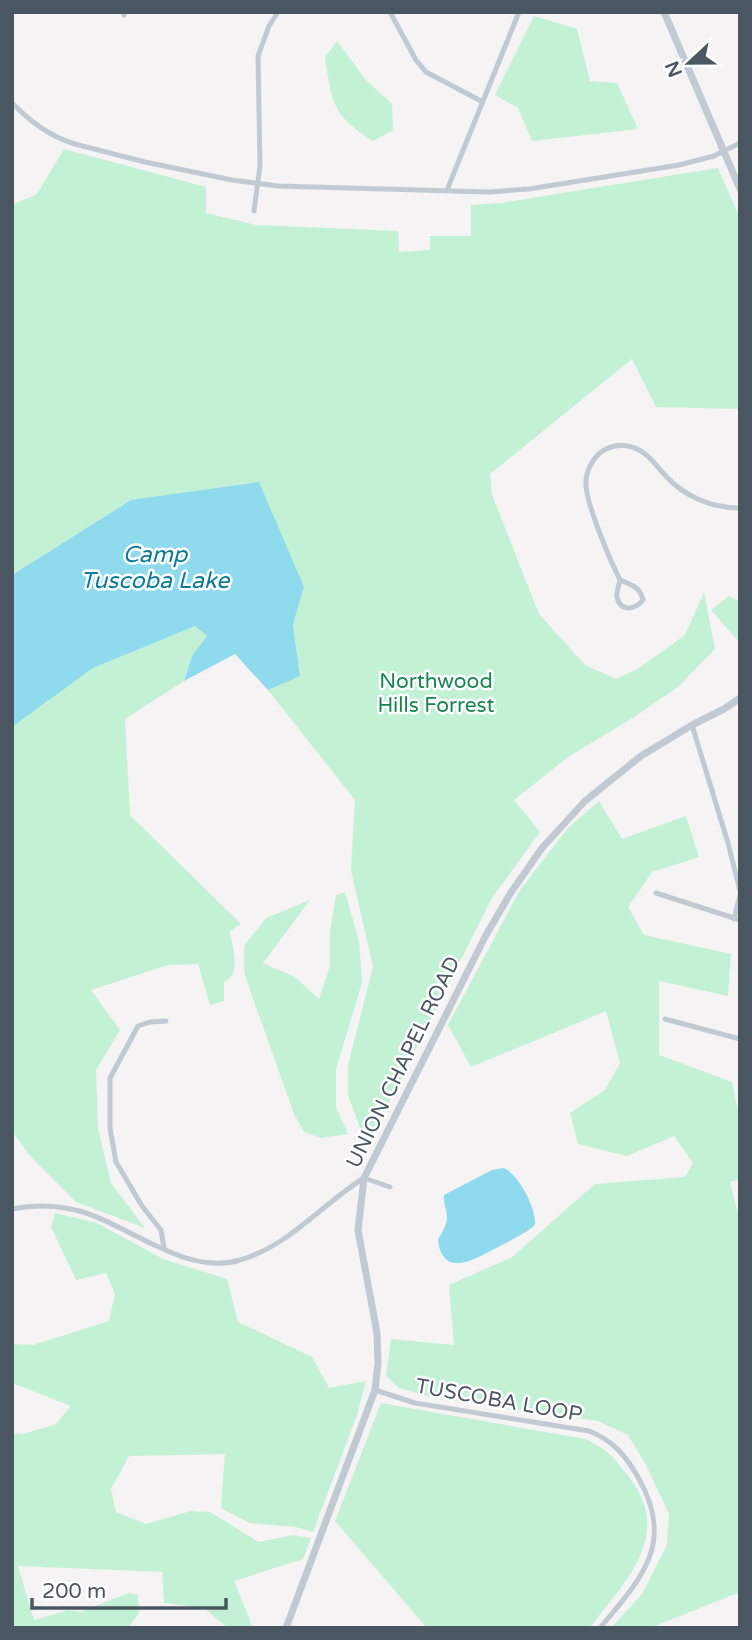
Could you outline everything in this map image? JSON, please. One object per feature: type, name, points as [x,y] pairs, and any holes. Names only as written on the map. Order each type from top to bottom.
[{"type":"street","points":[[254,211],[260,183],[258,56],[269,26],[278,12]]},
{"type":"street","points":[[390,12],[415,60],[426,72],[481,101]]},
{"type":"street","points":[[447,190],[519,12]]},
{"type":"street","points":[[664,12],[740,189]]},
{"type":"street","points":[[12,103],[38,127],[67,141],[192,173],[278,186],[489,192],[529,189],[679,165],[725,152],[740,143]]},
{"type":"street","points":[[620,580],[635,586],[641,592],[643,600],[638,606],[630,609],[618,601],[616,594],[620,580],[603,541],[586,488],[588,472],[601,452],[623,445],[638,449],[672,482],[689,494],[714,505],[740,508]]},
{"type":"street","name":"UNION CHAPEL ROAD","points":[[286,1628],[375,1390],[377,1333],[358,1230],[364,1178],[383,1145],[486,936],[523,874],[585,801],[641,756],[740,698]]},
{"type":"street","points":[[656,893],[737,920],[740,893],[728,843],[692,725]]},
{"type":"street","points":[[665,1019],[740,1039]]},
{"type":"street","points":[[164,1248],[161,1230],[142,1206],[116,1162],[110,1128],[109,1097],[110,1078],[138,1026],[166,1021]]},
{"type":"street","points":[[12,1209],[41,1205],[78,1211],[188,1259],[211,1265],[242,1260],[271,1246],[298,1229],[339,1194],[364,1178],[390,1187]]},
{"type":"street","name":"TUSCOBA LOOP","points":[[375,1390],[415,1402],[589,1432],[617,1447],[649,1495],[654,1511],[655,1535],[652,1551],[636,1580],[600,1628]]},
{"type":"green space","points":[[534,16],[577,29],[590,81],[617,83],[638,129],[532,141],[518,108],[495,95]]},
{"type":"green space","points":[[337,41],[366,80],[392,104],[393,130],[373,141],[349,123],[332,97],[325,57]]},
{"type":"green space","name":"Northwood Hills Forrest","points":[[64,149],[206,187],[206,213],[256,225],[398,231],[399,252],[430,250],[430,236],[471,236],[471,205],[501,203],[718,168],[740,218],[740,409],[656,407],[632,359],[490,474],[492,495],[539,614],[585,665],[616,679],[639,668],[685,635],[704,592],[715,649],[678,687],[568,757],[514,800],[540,832],[492,898],[375,1130],[361,1131],[348,1095],[348,1065],[373,967],[351,870],[355,800],[268,690],[300,675],[293,625],[304,587],[131,500],[12,575],[12,205],[37,194]]},
{"type":"green space","points":[[729,596],[740,602],[740,643],[711,610]]},
{"type":"green space","points":[[196,625],[207,636],[192,656],[184,681],[125,719],[130,815],[241,924],[230,931],[233,973],[224,982],[224,1001],[210,1005],[198,964],[168,965],[91,990],[120,1030],[96,1070],[98,1128],[111,1183],[145,1228],[76,1202],[30,1156],[12,1131],[12,727],[93,668]]},
{"type":"green space","points":[[599,801],[622,839],[686,816],[699,857],[652,872],[628,907],[644,935],[731,954],[728,996],[659,981],[659,1055],[732,1082],[740,1120],[740,1179],[730,1182],[740,1221],[740,1592],[650,1628],[611,1628],[642,1594],[667,1545],[669,1514],[645,1463],[628,1435],[598,1421],[434,1398],[399,1388],[386,1376],[391,1339],[454,1345],[449,1285],[512,1257],[595,1184],[685,1177],[693,1163],[674,1136],[627,1156],[578,1144],[570,1113],[605,1090],[620,1063],[606,1011],[471,1067],[448,1025],[520,890],[567,829]]},
{"type":"green space","points":[[345,892],[359,941],[362,983],[336,1069],[336,1107],[348,1134],[321,1138],[304,1132],[294,1114],[244,973],[244,946],[266,918],[310,900],[263,963],[295,977],[319,999],[330,966],[330,931],[336,895]]},
{"type":"green space","points":[[55,1213],[97,1223],[163,1259],[227,1279],[238,1322],[312,1357],[329,1388],[366,1381],[357,1415],[313,1532],[296,1527],[250,1523],[221,1508],[225,1454],[129,1456],[111,1489],[116,1512],[146,1524],[191,1511],[210,1512],[259,1542],[293,1535],[311,1538],[303,1559],[234,1581],[253,1628],[228,1628],[204,1608],[164,1603],[162,1572],[18,1566],[34,1620],[68,1610],[80,1612],[129,1593],[138,1595],[139,1613],[128,1628],[12,1628],[12,1433],[24,1434],[56,1424],[71,1406],[12,1383],[12,1344],[33,1345],[109,1321],[115,1294],[106,1273],[76,1280],[51,1227]]},
{"type":"green space","points":[[381,1403],[585,1439],[614,1459],[642,1498],[647,1518],[646,1537],[631,1573],[592,1625],[588,1628],[427,1628],[335,1521]]},
{"type":"water","name":"Camp Tuscoba Lake","points":[[259,482],[304,587],[293,625],[300,676],[268,690],[235,654],[184,681],[192,656],[207,636],[195,626],[93,668],[12,727],[12,575],[131,500]]},
{"type":"water","points":[[503,1168],[515,1176],[525,1192],[533,1210],[535,1225],[473,1259],[455,1263],[447,1260],[441,1253],[438,1240],[447,1221],[444,1195],[492,1170]]}]
